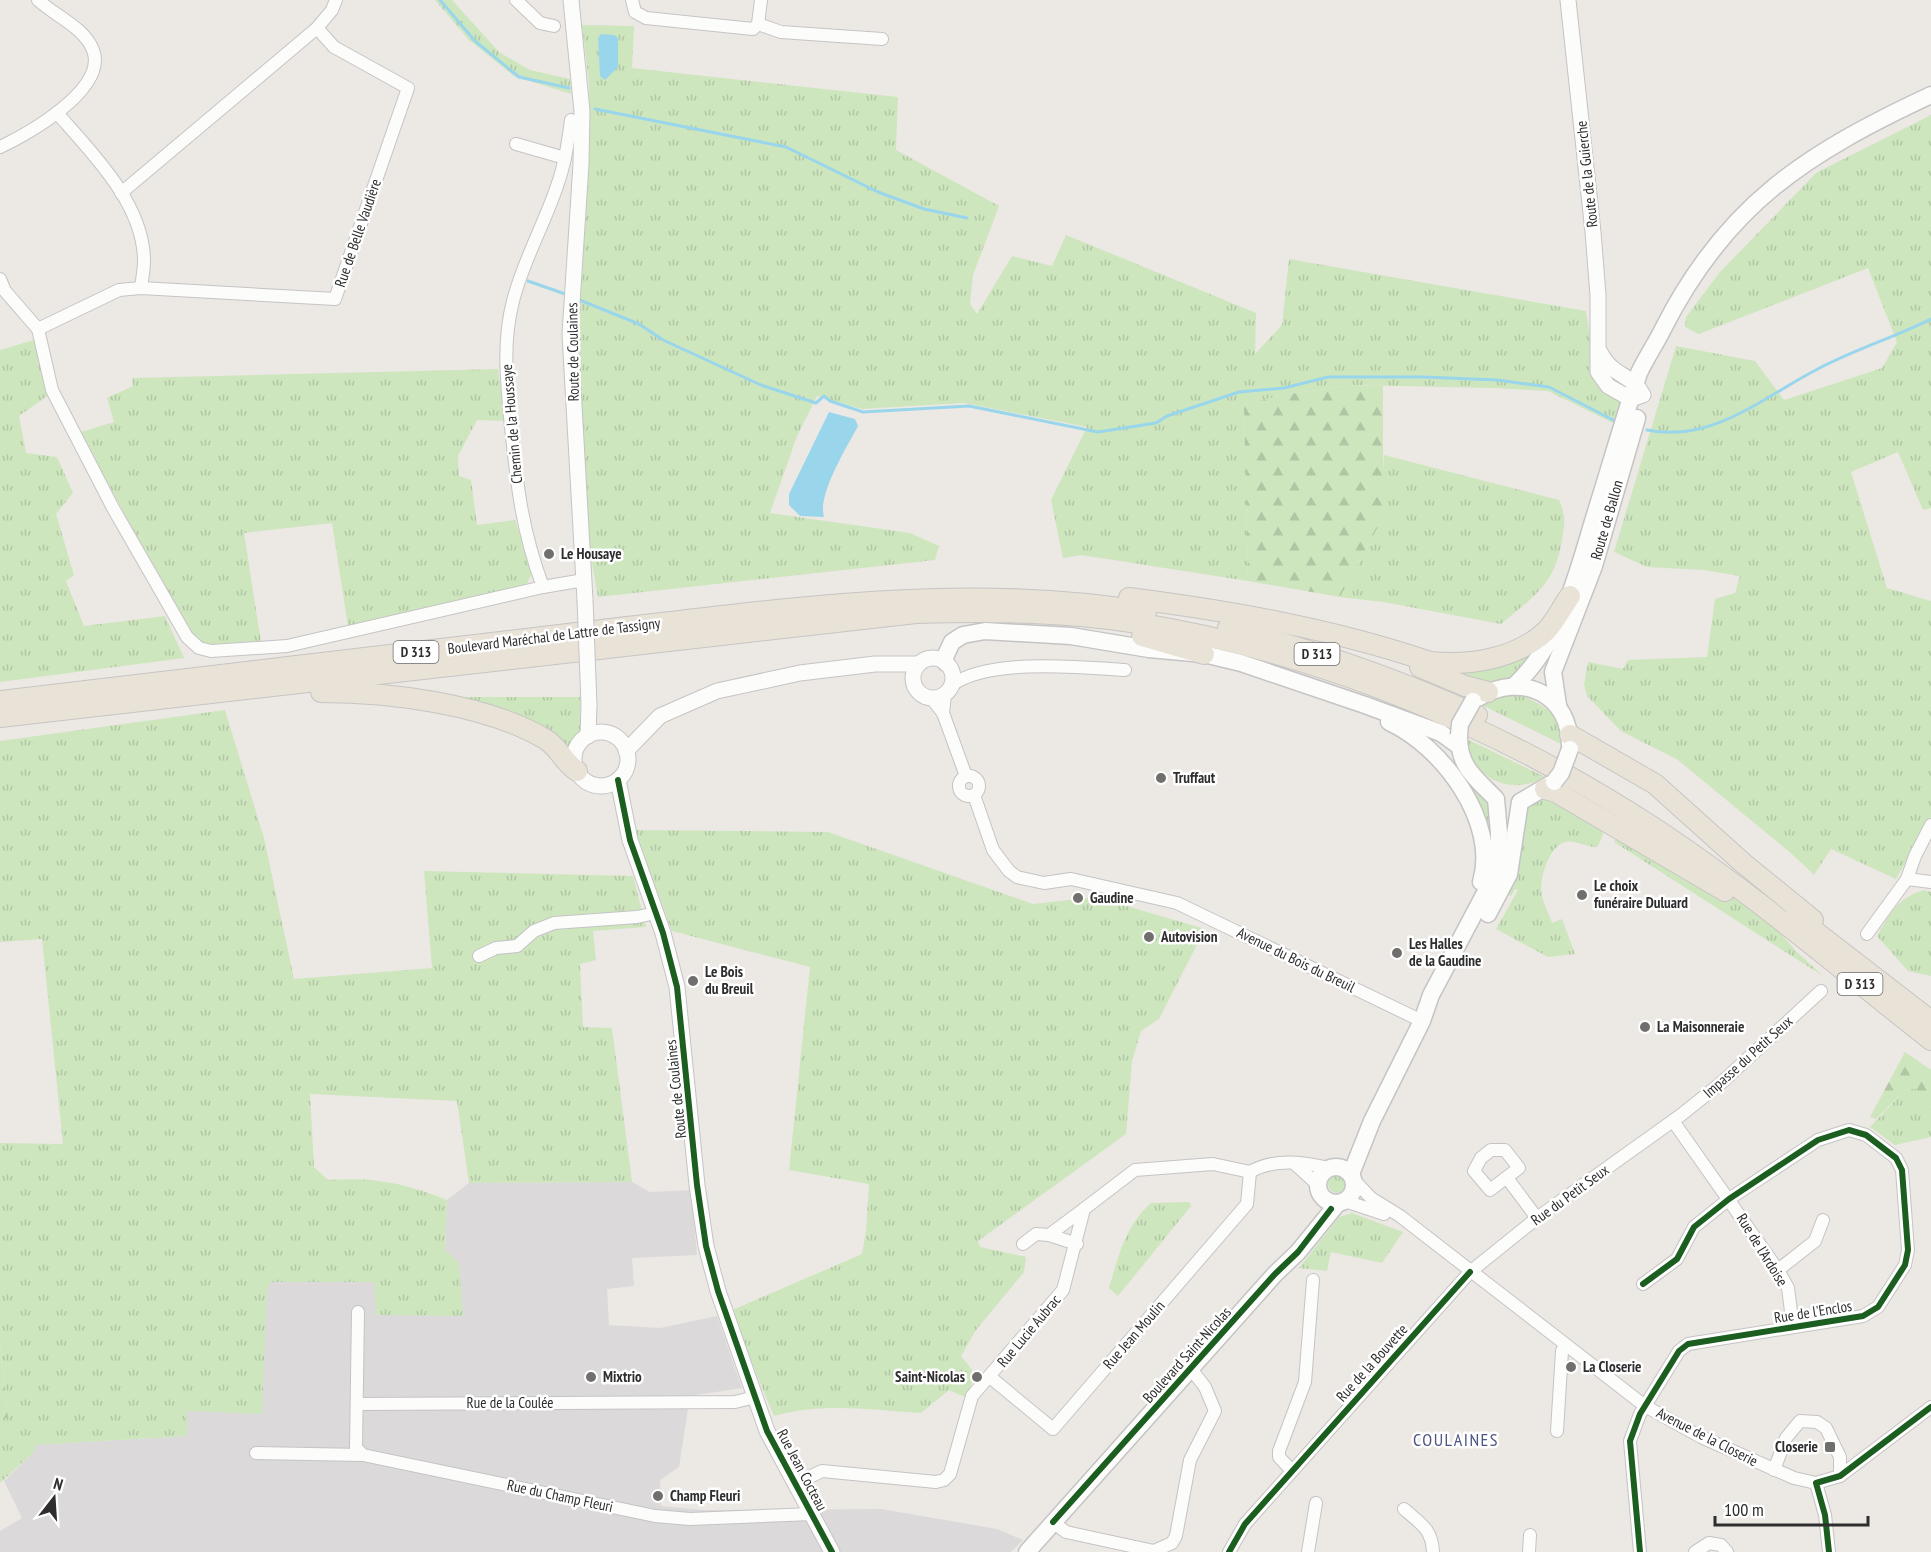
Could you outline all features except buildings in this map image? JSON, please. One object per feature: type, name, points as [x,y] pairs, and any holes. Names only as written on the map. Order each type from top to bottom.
[{"type":"highway","points":[[1204,654],[1037,606],[1048,591],[1169,603],[1356,640],[1430,662],[1446,663],[1498,657],[1515,652],[1547,630],[1570,596]]},
{"type":"highway","name":"Boulevard Maréchal de Lattre de Tassigny","points":[[0,701],[831,606],[971,597],[1037,606]]},
{"type":"highway","name":"D 313","points":[[1037,606],[1102,604],[1217,625],[1281,641],[1367,670],[1516,732],[1591,772],[1684,833],[1931,1021]]},
{"type":"highway","name":"Boulevard Maréchal de Lattre de Tassigny","points":[[0,717],[916,613],[1037,606]]},
{"type":"highway","name":"D 313","points":[[1037,606],[1215,638],[1363,683],[1458,721],[1575,779],[1644,822],[1719,874],[1931,1040]]},
{"type":"highway","points":[[1356,640],[1465,686],[1481,697]]},
{"type":"highway","points":[[142,701],[308,692],[388,694],[448,706],[518,726],[555,746],[565,763],[577,771]]},
{"type":"highway","points":[[1570,742],[1655,784],[1743,863],[1820,925],[1823,938]]},
{"type":"highway","points":[[1543,789],[1557,792],[1731,895],[1775,927],[1788,928]]},
{"type":"main road","name":"Route de Ballon","points":[[1558,705],[1552,672],[1594,566],[1648,352],[1694,274],[1720,238],[1753,203],[1789,174],[1879,120],[1931,95]]},
{"type":"main road","name":"Route de Ballon","points":[[1515,685],[1534,667],[1549,644],[1570,596],[1637,392]]},
{"type":"main road","points":[[949,681],[944,659],[952,642],[963,635],[986,631],[1071,636],[1149,649],[1204,654],[1241,663],[1365,705],[1459,741]]},
{"type":"main road","points":[[1372,1121],[1349,1154],[1321,1175],[1319,1188],[1327,1200],[1342,1202],[1353,1192],[1352,1177],[1372,1121],[1422,1021],[1431,995],[1485,896],[1498,860],[1496,799],[1475,781],[1465,768],[1459,741],[1460,724],[1481,697],[1515,685],[1535,689],[1558,705],[1570,742],[1564,766],[1543,789],[1520,802],[1514,826],[1513,858],[1502,889],[1439,999],[1422,1021]]},
{"type":"main road","points":[[1365,705],[1378,717],[1399,727],[1416,739],[1434,756],[1464,793],[1482,829],[1486,852],[1484,873],[1448,963]]},
{"type":"main road","points":[[1489,791],[1512,798],[1543,789]]},
{"type":"main road","points":[[1332,1168],[1352,1177]]},
{"type":"main road","name":"Boulevard Saint-Nicolas","points":[[1275,1274],[1310,1221],[1319,1188]]},
{"type":"main road","name":"Boulevard Saint-Nicolas","points":[[1027,1552],[1342,1202]]},
{"type":"street","points":[[0,147],[16,140],[57,113],[88,82],[94,72],[96,61],[92,48],[79,31],[38,0]]},
{"type":"street","points":[[121,193],[317,28],[332,10],[336,0]]},
{"type":"street","points":[[516,0],[540,23],[554,26]]},
{"type":"street","name":"Route de Coulaines","points":[[571,0],[582,111],[581,164],[570,334],[589,705],[601,735],[626,751],[627,764],[611,783],[656,913],[677,987],[697,1185],[706,1246],[718,1291],[754,1397]]},
{"type":"street","points":[[632,0],[635,12],[646,18],[753,29],[758,24],[761,0]]},
{"type":"street","name":"Route de la Guierche","points":[[1568,0],[1593,232],[1597,365],[1602,379],[1608,386],[1637,392]]},
{"type":"street","points":[[758,24],[782,32],[882,39]]},
{"type":"street","name":"Rue de Belle Vaudière","points":[[38,329],[119,290],[141,288],[335,298],[408,88],[334,47],[317,28]]},
{"type":"street","points":[[57,113],[113,177],[121,193],[141,237],[144,261],[141,288]]},
{"type":"street","name":"Chemin de la Houssaye","points":[[543,586],[528,546],[519,501],[505,370],[513,300],[557,186],[565,158],[571,120]]},
{"type":"street","points":[[516,144],[565,158]]},
{"type":"street","points":[[0,279],[5,291],[38,329],[52,390],[113,508],[187,637],[199,648],[211,651],[288,646],[543,586],[584,580]]},
{"type":"street","points":[[626,751],[645,729],[674,708],[717,691],[800,673],[875,664],[900,666],[918,664],[930,658],[949,681]]},
{"type":"street","points":[[913,679],[918,664]]},
{"type":"street","points":[[900,666],[913,679],[920,694],[949,681],[1037,665],[1125,670]]},
{"type":"street","name":"Avenue du Bois du Breuil","points":[[949,681],[943,713],[966,776],[972,776],[979,783],[974,795],[993,850],[1009,871],[1017,877],[1044,883],[1071,879],[1177,903],[1422,1021]]},
{"type":"street","points":[[611,783],[590,784],[577,771],[575,751],[601,735],[645,729]]},
{"type":"street","points":[[1867,934],[1907,879],[1915,855],[1931,825]]},
{"type":"street","points":[[1907,879],[1931,882]]},
{"type":"street","points":[[479,956],[496,948],[518,946],[534,931],[554,923],[636,917],[656,913]]},
{"type":"street","name":"Impasse du Petit Seux","points":[[1673,1121],[1720,1083],[1821,991]]},
{"type":"street","name":"Rue de l'Ardoise","points":[[1673,1121],[1778,1270],[1788,1288],[1793,1327]]},
{"type":"street","name":"Rue du Petit Seux","points":[[1470,1272],[1537,1218],[1673,1121]]},
{"type":"street","name":"Rue de l'Enclos","points":[[1640,1552],[1630,1441],[1645,1406],[1683,1346],[1863,1316],[1878,1307],[1905,1265],[1908,1250],[1902,1170],[1896,1158],[1866,1135],[1849,1130],[1818,1140],[1729,1199],[1694,1227],[1677,1259],[1643,1284]]},
{"type":"street","points":[[1049,1235],[1135,1170],[1213,1164],[1250,1172],[1262,1165],[1294,1163],[1332,1168]]},
{"type":"street","points":[[1294,1163],[1319,1188]]},
{"type":"street","name":"Rue Jean Moulin","points":[[990,1377],[1053,1429],[1247,1204],[1250,1172]]},
{"type":"street","name":"Avenue de la Closerie","points":[[1352,1177],[1371,1198],[1413,1226],[1645,1406],[1701,1437],[1774,1470],[1816,1483]]},
{"type":"street","points":[[1507,1178],[1537,1218]]},
{"type":"street","name":"Avenue de la Closerie","points":[[1342,1202],[1366,1206],[1413,1226]]},
{"type":"street","name":"Rue Lucie Aubrac","points":[[795,1484],[822,1471],[936,1482],[944,1480],[950,1474],[972,1396],[1063,1290],[1077,1244],[1084,1209]]},
{"type":"street","points":[[1778,1270],[1815,1241],[1823,1220]]},
{"type":"street","points":[[1023,1244],[1036,1234],[1049,1235],[1077,1244]]},
{"type":"street","name":"Rue de la Bouvette","points":[[1229,1552],[1245,1524],[1470,1272]]},
{"type":"street","points":[[1292,1471],[1279,1457],[1279,1451],[1305,1382],[1313,1280]]},
{"type":"street","points":[[358,1312],[356,1448],[363,1455]]},
{"type":"street","points":[[1557,1431],[1562,1351],[1565,1345]]},
{"type":"street","points":[[1053,1522],[1066,1532],[1154,1551],[1172,1543],[1176,1536],[1190,1460],[1215,1411],[1214,1403],[1191,1369]]},
{"type":"street","name":"Rue de la Coulée","points":[[357,1404],[735,1402],[754,1397]]},
{"type":"street","name":"Rue Jean Cocteau","points":[[754,1397],[767,1431],[832,1552]]},
{"type":"street","points":[[1829,1552],[1825,1515],[1816,1483],[1840,1476],[1931,1407]]},
{"type":"street","name":"Avenue de la Closerie","points":[[1774,1470],[1786,1438],[1800,1421],[1808,1420],[1817,1422],[1826,1428],[1840,1457],[1840,1476]]},
{"type":"street","name":"Rue du Champ Fleuri","points":[[256,1453],[363,1455],[655,1516],[690,1519],[812,1514]]},
{"type":"street","points":[[1308,1552],[1316,1503]]},
{"type":"street","points":[[1404,1509],[1428,1531],[1432,1538],[1432,1552]]},
{"type":"street","points":[[1529,1552],[1530,1535]]},
{"type":"street","points":[[1695,1552],[1703,1544],[1709,1543],[1721,1545],[1727,1552]]},
{"type":"shaded area","points":[[632,1182],[650,1192],[691,1190],[697,1255],[632,1258],[634,1286],[607,1289],[609,1325],[660,1328],[717,1316],[742,1388],[690,1396],[679,1467],[660,1480],[661,1506],[702,1510],[881,1509],[997,1529],[1023,1540],[1011,1552],[0,1552],[0,1531],[22,1518],[4,1481],[35,1451],[34,1445],[187,1436],[187,1411],[267,1293],[269,1282],[374,1282],[445,1250],[447,1200],[469,1183]]},
{"type":"green space","points":[[435,0],[452,0],[499,52],[530,70],[570,79],[571,94],[514,76],[469,40]]},
{"type":"green space","points":[[582,25],[634,26],[632,68],[898,97],[896,150],[999,206],[973,275],[970,304],[977,314],[1012,256],[1052,266],[1066,235],[1256,313],[1255,354],[1282,325],[1289,259],[1586,311],[1591,343],[1613,395],[1621,402],[1622,410],[1617,425],[1548,391],[1493,388],[1351,385],[1283,395],[1244,405],[1248,581],[1081,555],[1063,558],[1051,500],[1087,427],[964,403],[862,409],[817,396],[797,436],[770,513],[910,533],[939,546],[935,560],[598,597],[587,535],[578,345],[590,145],[589,83]]},
{"type":"green space","points":[[1931,115],[1931,508],[1923,510],[1898,452],[1851,472],[1887,588],[1931,601],[1931,817],[1896,879],[1831,849],[1814,875],[1678,760],[1621,731],[1587,696],[1584,685],[1588,662],[1623,669],[1628,660],[1707,657],[1715,599],[1735,593],[1740,576],[1703,570],[1647,567],[1614,552],[1676,346],[1755,361],[1784,400],[1882,368],[1897,342],[1868,268],[1699,334],[1685,327],[1686,317],[1720,272],[1816,173]]},
{"type":"green space","points":[[37,339],[50,394],[19,416],[26,453],[57,457],[73,493],[56,514],[74,575],[66,581],[84,626],[165,616],[184,658],[0,682],[0,350]]},
{"type":"green space","points":[[498,369],[505,421],[477,420],[458,456],[459,476],[471,480],[477,525],[515,520],[533,572],[525,587],[348,626],[332,523],[244,533],[261,642],[206,645],[186,630],[81,432],[114,422],[107,398],[133,386],[132,378]]},
{"type":"green space","points":[[1351,385],[1383,386],[1383,509],[1380,523],[1340,597],[1248,581],[1244,405],[1283,395]]},
{"type":"green space","points":[[1384,455],[1559,500],[1563,511],[1564,529],[1559,555],[1541,589],[1501,624],[1383,602],[1340,597],[1380,523]]},
{"type":"green space","points":[[1527,651],[1533,655],[1520,676],[1486,685],[1455,675],[1455,667]]},
{"type":"green space","points":[[1515,692],[1541,705],[1555,717],[1561,733],[1561,744],[1482,705]]},
{"type":"green space","points":[[423,697],[580,697],[581,736],[571,755],[563,749]]},
{"type":"green space","points":[[225,710],[264,838],[294,979],[432,968],[424,871],[633,876],[646,927],[593,931],[596,960],[580,964],[583,1027],[612,1028],[632,1182],[469,1183],[457,1101],[310,1094],[314,1167],[328,1180],[360,1179],[389,1182],[447,1200],[445,1250],[459,1263],[463,1316],[376,1315],[374,1282],[270,1282],[267,1293],[262,1414],[187,1411],[187,1436],[35,1445],[35,1451],[0,1483],[0,1418],[8,1418],[0,1341],[0,1143],[63,1144],[42,939],[0,942],[0,741]]},
{"type":"green space","points":[[1467,739],[1545,777],[1532,783],[1519,785],[1495,780],[1484,774],[1476,765]]},
{"type":"green space","points":[[1467,780],[1489,791],[1491,832],[1487,831],[1464,783]]},
{"type":"green space","points":[[1545,789],[1607,825],[1598,846],[1565,842],[1554,850],[1546,865],[1541,890],[1543,899],[1552,923],[1562,919],[1575,954],[1548,957],[1496,929],[1518,890],[1515,889],[1511,896],[1507,894],[1516,816]]},
{"type":"green space","points":[[634,830],[828,832],[1033,904],[1096,897],[1205,929],[1159,1019],[1141,1031],[1132,1061],[1126,1134],[978,1241],[980,1247],[1026,1257],[1024,1272],[976,1330],[961,1356],[972,1370],[970,1377],[973,1381],[965,1397],[949,1390],[921,1413],[828,1408],[774,1416],[730,1311],[862,1254],[869,1184],[789,1170],[810,967],[672,931]]},
{"type":"green space","points":[[1620,832],[1731,895],[1775,927],[1823,976],[1614,842]]},
{"type":"green space","points":[[1924,890],[1931,892],[1931,976],[1908,971],[1877,936],[1886,920],[1901,902]]},
{"type":"green space","points":[[1905,1052],[1931,1070],[1931,1107],[1916,1089],[1906,1089],[1876,1119],[1870,1117]]},
{"type":"green space","points":[[1916,1088],[1931,1107],[1931,1137],[1895,1145],[1870,1127],[1906,1089]]},
{"type":"green space","points":[[1337,1175],[1343,1178],[1346,1184],[1343,1190],[1337,1193],[1331,1190],[1328,1184],[1331,1178]]},
{"type":"green space","points":[[1190,1202],[1191,1206],[1118,1296],[1109,1288],[1124,1242],[1135,1221],[1151,1203]]},
{"type":"green space","points":[[1352,1213],[1403,1232],[1382,1263],[1331,1252],[1327,1271],[1299,1268],[1339,1217]]},
{"type":"green space","points":[[0,1341],[8,1418],[0,1418]]},
{"type":"water","points":[[601,34],[614,35],[618,38],[618,67],[605,80],[600,76],[598,38]]},
{"type":"water","points":[[829,412],[855,419],[858,426],[829,484],[823,508],[824,517],[800,516],[789,505],[789,494]]},
{"type":"waterway","points":[[440,0],[475,41],[519,77],[569,88]]},
{"type":"waterway","points":[[595,109],[786,147],[878,192],[924,209],[967,218]]},
{"type":"waterway","points":[[528,281],[568,295]]},
{"type":"waterway","points":[[577,299],[639,324],[663,340],[761,385],[816,403],[824,396],[830,401],[863,412],[969,406],[1098,432],[1156,423],[1167,416],[1239,392],[1284,388],[1328,377],[1423,377],[1497,380],[1549,387],[1617,422]]},
{"type":"waterway","points":[[1647,430],[1670,432],[1693,430],[1735,416],[1828,364],[1931,319]]},
{"type":"cycle path","points":[[618,780],[630,840],[663,933],[677,987],[697,1185],[706,1246],[718,1291],[767,1431],[832,1552]]},
{"type":"cycle path","points":[[1640,1552],[1630,1441],[1640,1414],[1679,1351],[1688,1344],[1863,1316],[1878,1307],[1905,1265],[1908,1250],[1902,1170],[1896,1158],[1866,1135],[1849,1130],[1818,1140],[1729,1199],[1694,1227],[1677,1259],[1643,1284]]},
{"type":"cycle path","points":[[1053,1522],[1275,1274],[1298,1252],[1331,1209]]},
{"type":"cycle path","points":[[1229,1552],[1245,1524],[1470,1272]]},
{"type":"cycle path","points":[[1829,1552],[1825,1515],[1816,1483],[1840,1476],[1931,1407]]},
{"type":"place","name":"Le Housaye","points":[[549,554]]},
{"type":"place","name":"Truffaut","points":[[1161,778]]},
{"type":"place","name":"Le choix funéraire Duluard","points":[[1582,895]]},
{"type":"place","name":"Gaudine","points":[[1078,898]]},
{"type":"place","name":"Autovision","points":[[1149,937]]},
{"type":"place","name":"Les Halles de la Gaudine","points":[[1397,953]]},
{"type":"place","name":"Le Bois du Breuil","points":[[693,981]]},
{"type":"place","name":"La Maisonneraie","points":[[1645,1027]]},
{"type":"place","name":"La Closerie","points":[[1571,1367]]},
{"type":"place","name":"Mixtrio","points":[[591,1377]]},
{"type":"place","name":"Saint-Nicolas","points":[[977,1377]]},
{"type":"place","name":"Closerie","points":[[1830,1447]]},
{"type":"place","name":"Champ Fleuri","points":[[658,1496]]},
{"type":"district","name":"COULAINES","points":[[1456,1440]]}]
